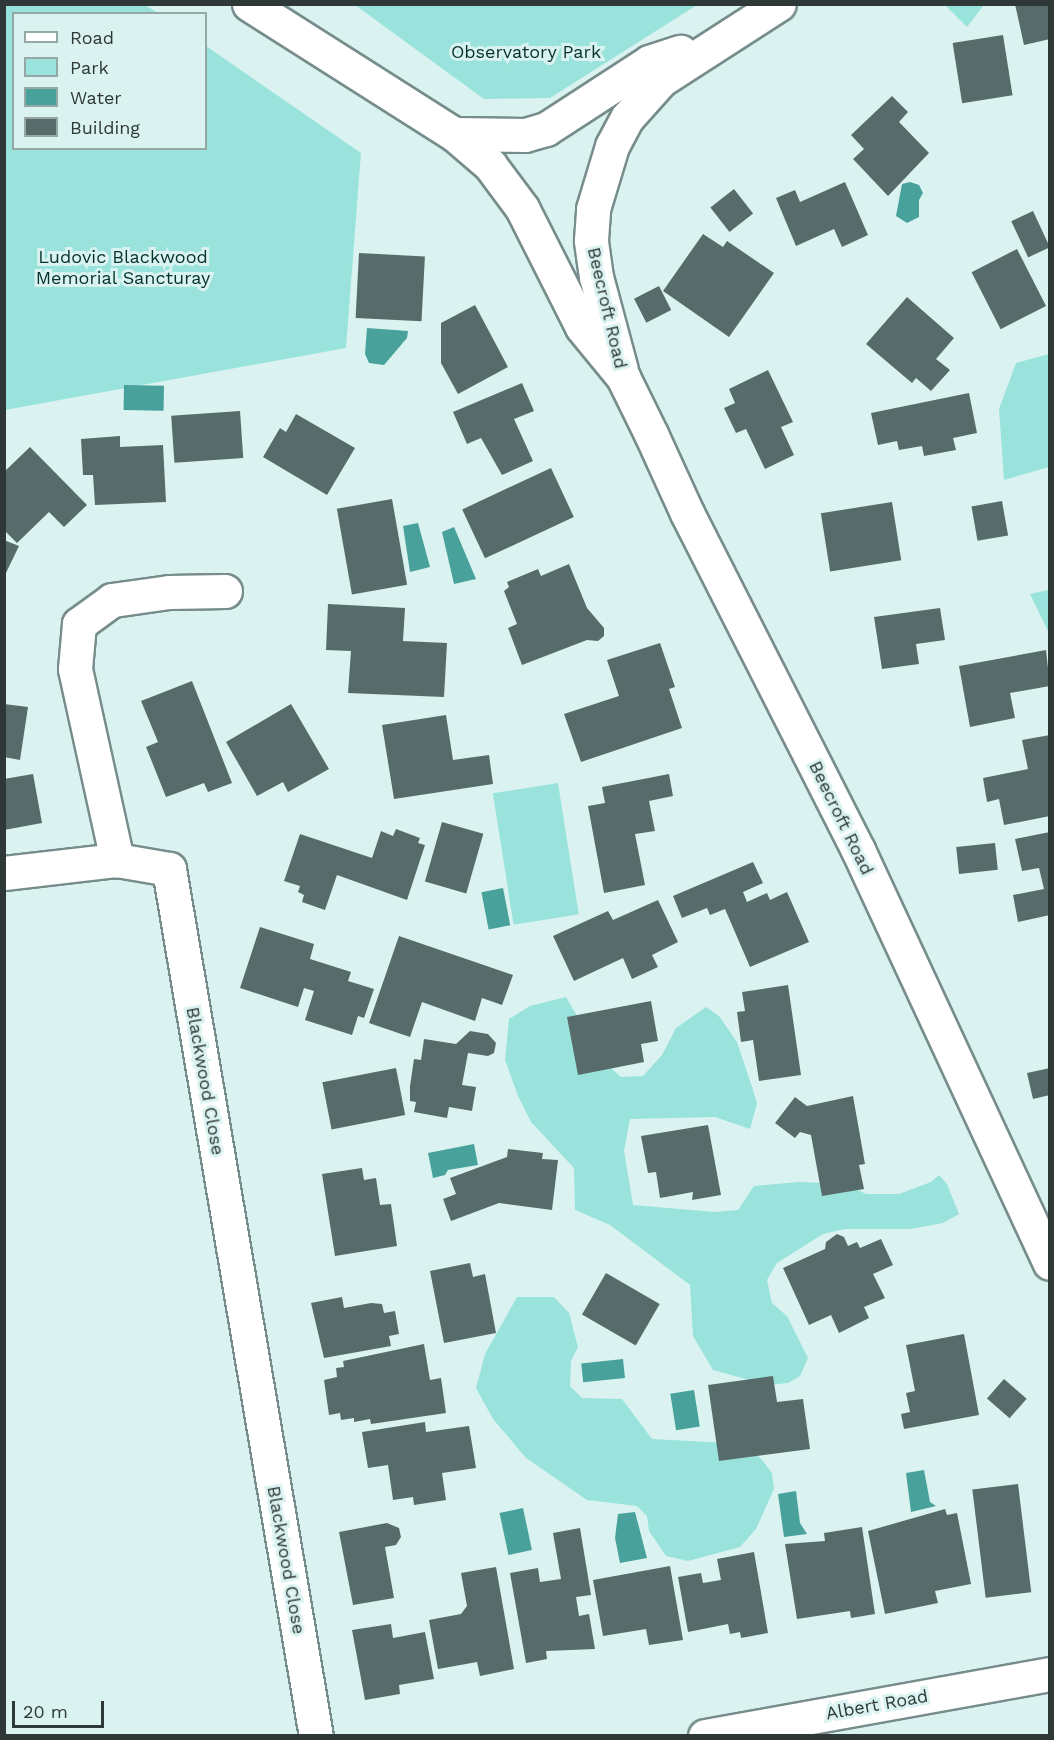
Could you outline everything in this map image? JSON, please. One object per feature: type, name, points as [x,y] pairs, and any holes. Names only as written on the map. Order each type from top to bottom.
[{"type":"main road","name":"Beecroft Road","points":[[249,4],[454,134],[490,165],[522,208],[582,327],[623,378]]},
{"type":"main road","name":"Beecroft Road","points":[[779,4],[722,38],[661,80],[627,118],[601,177],[591,240],[596,277],[623,378],[858,850],[1050,1263]]},
{"type":"main road","name":"Beecroft Road","points":[[454,134],[525,135],[546,129],[650,63],[722,38]]},
{"type":"main road","points":[[4,873],[117,860],[75,669],[79,624],[112,600],[169,592],[225,591]]},
{"type":"main road","name":"Blackwood Close","points":[[117,860],[169,869],[316,1736]]},
{"type":"main road","name":"Albert Road","points":[[705,1736],[1050,1674]]},
{"type":"green space","name":"Ludovic Blackwood Memorial Sancturay","points":[[5,5],[145,5],[156,12],[12,12],[12,150],[207,150],[207,47],[361,153],[346,348],[5,410]]},
{"type":"green space","name":"Observatory Park","points":[[355,5],[697,5],[550,98],[484,99]]},
{"type":"green space","points":[[945,5],[984,5],[967,27]]},
{"type":"green space","points":[[1049,354],[1049,467],[1004,480],[999,409],[1016,363]]},
{"type":"green space","points":[[1050,590],[1049,633],[1030,594]]},
{"type":"green space","points":[[558,783],[579,914],[514,925],[493,793]]},
{"type":"green space","points":[[566,997],[603,1061],[621,1077],[643,1076],[662,1055],[676,1028],[706,1007],[719,1016],[737,1042],[752,1087],[757,1103],[750,1129],[715,1117],[630,1119],[624,1151],[633,1205],[714,1212],[738,1210],[754,1186],[799,1182],[846,1184],[866,1194],[899,1194],[931,1182],[939,1175],[947,1184],[959,1214],[943,1223],[911,1229],[845,1229],[823,1234],[777,1263],[767,1280],[772,1303],[787,1316],[808,1358],[800,1376],[788,1383],[768,1385],[713,1370],[693,1336],[690,1285],[610,1225],[575,1210],[574,1168],[531,1122],[518,1096],[505,1060],[509,1019],[530,1006]]},
{"type":"green space","points":[[517,1297],[554,1297],[569,1313],[578,1347],[571,1361],[570,1386],[582,1398],[622,1399],[652,1439],[728,1443],[750,1448],[763,1461],[772,1473],[774,1489],[756,1529],[740,1547],[688,1561],[666,1556],[649,1531],[647,1516],[637,1506],[587,1500],[526,1458],[493,1419],[476,1388],[485,1354]]},
{"type":"water","points":[[910,182],[919,185],[923,193],[919,200],[919,217],[907,223],[896,216],[902,184]]},
{"type":"water","points":[[367,328],[408,331],[407,338],[384,365],[369,363],[365,354]]},
{"type":"water","points":[[124,385],[164,386],[164,411],[124,410]]},
{"type":"water","points":[[418,523],[430,567],[410,572],[403,526]]},
{"type":"water","points":[[454,527],[476,579],[454,584],[442,532]]},
{"type":"water","points":[[503,888],[510,925],[489,929],[481,892]]},
{"type":"water","points":[[474,1144],[478,1165],[448,1170],[445,1175],[433,1178],[428,1153]]},
{"type":"water","points":[[623,1359],[625,1378],[583,1382],[581,1363]]},
{"type":"water","points":[[694,1390],[700,1427],[676,1430],[670,1394]]},
{"type":"water","points":[[924,1470],[930,1502],[936,1506],[911,1512],[906,1473]]},
{"type":"water","points":[[796,1491],[800,1523],[807,1534],[784,1537],[778,1494]]},
{"type":"water","points":[[523,1508],[532,1550],[508,1555],[500,1513]]},
{"type":"water","points":[[635,1512],[647,1558],[620,1563],[615,1538],[618,1514]]},
{"type":"building","points":[[1015,4],[1050,4],[1050,39],[1024,45]]},
{"type":"building","points":[[1003,35],[1013,95],[962,103],[953,43]]},
{"type":"building","points":[[892,96],[908,112],[899,122],[929,153],[888,196],[853,159],[864,149],[851,135]]},
{"type":"building","points":[[845,182],[868,235],[842,247],[834,229],[796,246],[776,198],[795,190],[800,202]]},
{"type":"building","points":[[734,189],[753,213],[729,232],[710,207]]},
{"type":"building","points":[[1033,211],[1050,247],[1028,257],[1011,221]]},
{"type":"building","points":[[703,234],[723,247],[727,241],[774,273],[729,337],[663,291]]},
{"type":"building","points":[[1017,249],[1046,306],[1001,329],[972,272]]},
{"type":"building","points":[[359,253],[425,256],[422,321],[356,318]]},
{"type":"building","points":[[659,286],[671,310],[646,323],[634,299]]},
{"type":"building","points":[[907,297],[954,338],[936,359],[950,370],[931,391],[916,378],[912,383],[866,344]]},
{"type":"building","points":[[475,305],[508,367],[458,394],[441,363],[441,323]]},
{"type":"building","points":[[768,370],[793,422],[781,427],[794,455],[765,469],[746,429],[736,433],[724,408],[735,403],[729,389]]},
{"type":"building","points":[[522,383],[534,411],[514,419],[533,461],[502,475],[481,438],[467,444],[453,412]]},
{"type":"building","points":[[969,393],[977,433],[953,438],[956,450],[924,456],[922,446],[899,450],[897,441],[878,445],[871,413]]},
{"type":"building","points":[[240,411],[243,458],[174,463],[171,416]]},
{"type":"building","points":[[296,414],[355,448],[327,495],[263,457],[280,428],[286,432]]},
{"type":"building","points":[[120,436],[120,447],[163,445],[166,502],[95,505],[93,475],[83,475],[81,439]]},
{"type":"building","points":[[30,447],[87,505],[64,527],[49,512],[17,543],[4,530],[4,472]]},
{"type":"building","points":[[551,468],[574,517],[485,558],[462,509]]},
{"type":"building","points":[[392,499],[407,585],[352,594],[337,509]]},
{"type":"building","points":[[1002,501],[1008,535],[978,541],[971,506]]},
{"type":"building","points":[[892,502],[901,560],[830,572],[821,513]]},
{"type":"building","points":[[4,540],[19,546],[4,577]]},
{"type":"building","points":[[569,564],[587,608],[604,628],[604,636],[598,641],[587,640],[522,665],[508,628],[517,624],[504,591],[509,587],[507,582],[538,569],[541,576]]},
{"type":"building","points":[[328,604],[405,608],[403,641],[447,643],[444,697],[348,693],[351,651],[326,650]]},
{"type":"building","points":[[940,608],[945,640],[916,644],[919,664],[882,669],[874,617]]},
{"type":"building","points":[[660,643],[675,687],[669,689],[682,728],[581,762],[564,714],[619,696],[607,660]]},
{"type":"building","points":[[1046,650],[1050,686],[1010,693],[1015,718],[970,727],[959,666]]},
{"type":"building","points":[[192,681],[232,783],[208,792],[204,783],[166,797],[146,747],[158,742],[141,701]]},
{"type":"building","points":[[4,704],[28,707],[20,760],[4,757]]},
{"type":"building","points":[[291,704],[329,769],[288,792],[283,782],[257,796],[226,742]]},
{"type":"building","points":[[446,715],[453,760],[489,755],[493,784],[394,799],[382,725]]},
{"type":"building","points":[[1050,735],[1050,816],[1004,825],[999,799],[987,802],[983,778],[1028,769],[1022,740]]},
{"type":"building","points":[[33,774],[42,823],[4,830],[4,779]]},
{"type":"building","points":[[669,774],[673,796],[649,801],[655,831],[635,834],[645,885],[604,893],[588,806],[605,803],[602,787]]},
{"type":"building","points":[[442,822],[483,834],[466,893],[425,882]]},
{"type":"building","points":[[396,829],[420,838],[418,843],[425,845],[407,900],[337,875],[325,910],[302,902],[304,895],[298,892],[300,886],[284,881],[300,834],[372,858],[381,831],[393,836]]},
{"type":"building","points":[[1050,832],[1050,915],[1018,922],[1013,895],[1044,889],[1039,868],[1022,871],[1015,839]]},
{"type":"building","points":[[995,843],[998,870],[959,874],[956,847]]},
{"type":"building","points":[[753,862],[763,883],[743,892],[747,902],[767,893],[770,900],[787,892],[809,942],[750,967],[725,909],[710,915],[707,908],[682,918],[673,896]]},
{"type":"building","points":[[658,900],[678,942],[652,955],[658,967],[632,979],[623,958],[574,981],[553,936],[608,911],[613,920]]},
{"type":"building","points":[[260,927],[314,944],[310,959],[351,972],[348,981],[374,989],[364,1018],[358,1016],[352,1035],[305,1020],[314,991],[304,988],[298,1007],[240,988]]},
{"type":"building","points":[[399,936],[513,975],[502,1005],[482,998],[475,1021],[422,1002],[410,1037],[369,1023]]},
{"type":"building","points":[[788,985],[801,1075],[759,1081],[753,1040],[741,1042],[737,1012],[745,1011],[742,992]]},
{"type":"building","points":[[651,1001],[658,1041],[641,1044],[644,1062],[578,1075],[567,1017]]},
{"type":"building","points":[[470,1031],[488,1034],[496,1043],[494,1053],[488,1056],[468,1053],[462,1085],[476,1087],[472,1111],[449,1107],[447,1118],[414,1112],[416,1102],[410,1101],[410,1086],[414,1059],[421,1060],[424,1039],[456,1044]]},
{"type":"building","points":[[396,1068],[405,1115],[332,1129],[322,1082]]},
{"type":"building","points":[[1050,1068],[1050,1095],[1033,1099],[1027,1073]]},
{"type":"building","points":[[853,1096],[865,1164],[859,1165],[864,1189],[822,1196],[811,1135],[800,1132],[795,1138],[775,1123],[795,1097],[807,1106]]},
{"type":"building","points":[[708,1125],[721,1195],[692,1200],[693,1192],[660,1198],[656,1172],[648,1173],[641,1136]]},
{"type":"building","points":[[508,1149],[543,1153],[542,1159],[558,1160],[552,1210],[499,1203],[451,1221],[443,1199],[456,1194],[450,1178],[507,1157]]},
{"type":"building","points":[[362,1168],[364,1180],[376,1178],[380,1205],[391,1204],[397,1246],[335,1256],[322,1174]]},
{"type":"building","points":[[837,1234],[844,1237],[848,1246],[857,1242],[860,1248],[881,1239],[893,1265],[873,1274],[885,1298],[864,1307],[869,1318],[839,1333],[831,1315],[809,1325],[783,1268],[825,1249],[826,1242]]},
{"type":"building","points":[[470,1263],[473,1277],[485,1274],[496,1333],[444,1343],[430,1271]]},
{"type":"building","points":[[606,1273],[660,1304],[636,1346],[582,1315]]},
{"type":"building","points":[[342,1297],[344,1308],[371,1303],[382,1304],[384,1313],[395,1311],[399,1334],[389,1336],[391,1346],[324,1358],[311,1303]]},
{"type":"building","points":[[964,1334],[979,1415],[904,1429],[901,1414],[910,1412],[906,1393],[915,1391],[906,1345]]},
{"type":"building","points":[[424,1344],[430,1380],[441,1378],[446,1413],[371,1424],[370,1419],[354,1422],[354,1418],[341,1420],[340,1413],[329,1415],[324,1380],[337,1377],[336,1368],[344,1367],[343,1361]]},
{"type":"building","points":[[773,1376],[777,1402],[803,1399],[810,1449],[719,1461],[708,1385]]},
{"type":"building","points":[[1004,1379],[1027,1399],[1010,1418],[987,1399]]},
{"type":"building","points":[[425,1422],[426,1432],[469,1426],[476,1468],[442,1473],[446,1500],[414,1505],[413,1497],[393,1500],[388,1465],[368,1468],[362,1432]]},
{"type":"building","points":[[1018,1484],[1031,1592],[986,1598],[972,1490]]},
{"type":"building","points":[[945,1509],[947,1515],[957,1513],[971,1584],[935,1591],[938,1603],[885,1614],[868,1531]]},
{"type":"building","points":[[387,1523],[399,1528],[401,1537],[396,1545],[385,1547],[394,1598],[353,1605],[339,1532]]},
{"type":"building","points":[[862,1527],[875,1614],[851,1618],[850,1611],[797,1619],[785,1544],[825,1541],[824,1533]]},
{"type":"building","points":[[580,1528],[591,1595],[576,1597],[579,1616],[589,1614],[595,1649],[546,1651],[547,1659],[526,1663],[510,1573],[538,1568],[540,1582],[561,1579],[553,1533]]},
{"type":"building","points":[[754,1552],[768,1633],[741,1638],[740,1632],[730,1634],[728,1624],[688,1632],[678,1577],[701,1573],[703,1583],[721,1580],[717,1559]]},
{"type":"building","points":[[670,1566],[683,1640],[649,1645],[646,1629],[603,1636],[593,1580]]},
{"type":"building","points":[[496,1567],[514,1669],[480,1676],[477,1662],[438,1669],[429,1620],[461,1614],[467,1606],[461,1573]]},
{"type":"building","points":[[391,1624],[393,1638],[425,1632],[434,1679],[399,1685],[400,1694],[365,1700],[352,1630]]}]
